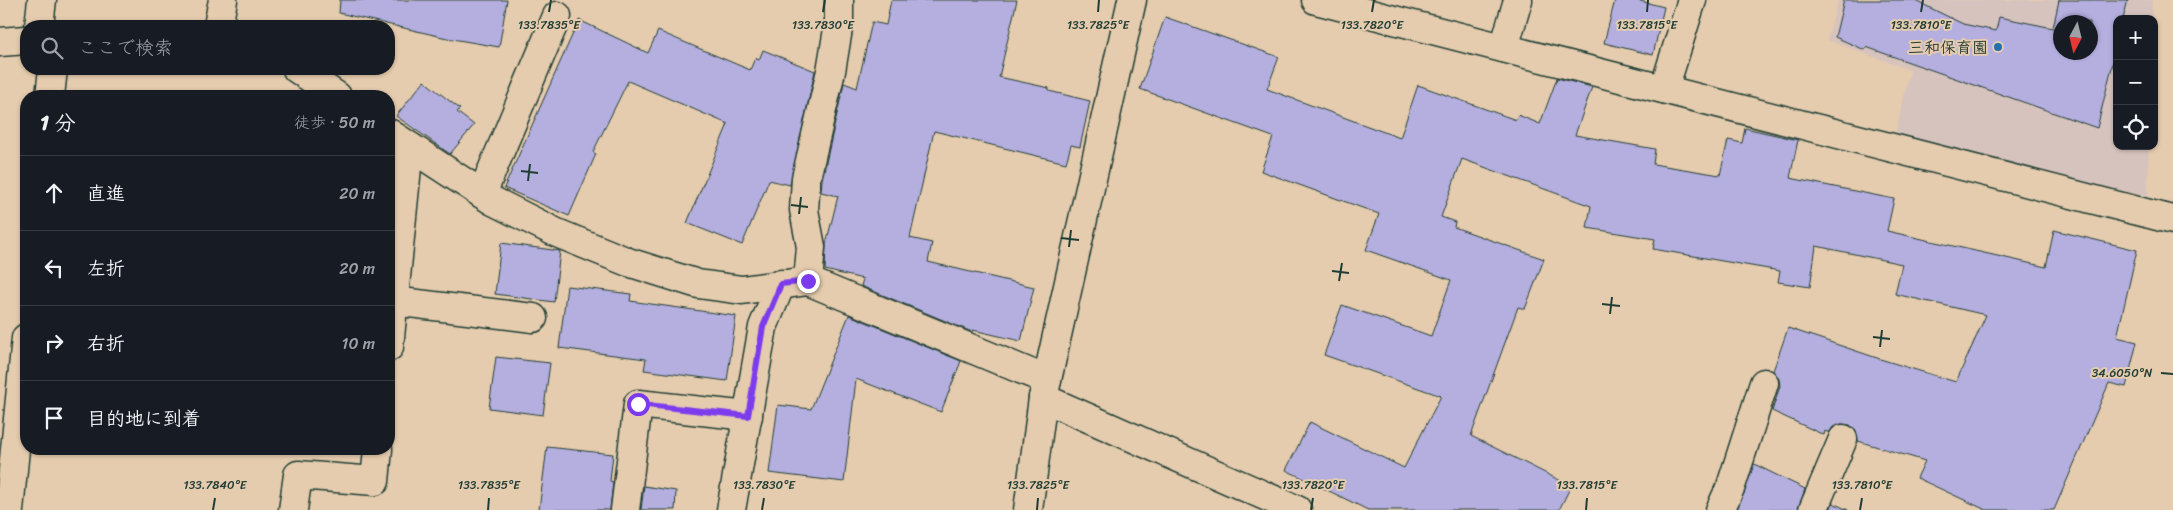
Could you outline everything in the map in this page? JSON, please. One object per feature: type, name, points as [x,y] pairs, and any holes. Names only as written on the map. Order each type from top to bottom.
[{"type":"street","points":[[40,20],[42,0]]},
{"type":"street","points":[[219,20],[223,0]]},
{"type":"street","points":[[731,510],[763,327],[794,283],[810,248],[804,210],[806,178],[831,71],[839,23],[839,0]]},
{"type":"street","points":[[1028,510],[1045,389],[1132,0]]},
{"type":"street","points":[[1316,0],[2173,220]]},
{"type":"street","points":[[1504,48],[1518,0]]},
{"type":"street","points":[[1664,89],[1692,0]]},
{"type":"street","points":[[482,194],[557,16]]},
{"type":"street","points":[[0,42],[20,40]]},
{"type":"street","points":[[51,90],[52,75]]},
{"type":"street","points":[[306,75],[327,90]]},
{"type":"street","points":[[399,140],[482,194],[557,233],[628,262],[698,284],[742,290],[794,283],[1045,389],[1297,510]]},
{"type":"street","points":[[395,247],[399,140]]},
{"type":"street","points":[[395,301],[534,318]]},
{"type":"street","points":[[1720,510],[1731,486],[1764,383]]},
{"type":"street","points":[[10,510],[20,402]]},
{"type":"street","points":[[625,510],[638,404],[748,416]]},
{"type":"street","points":[[1813,510],[1843,439]]},
{"type":"street","points":[[293,510],[298,475],[375,481],[377,455]]},
{"type":"shaded area","points":[[1838,0],[2152,0],[2152,15],[2113,15],[2113,150],[2149,150],[2148,197],[1895,135],[1910,70],[1827,40]]},
{"type":"building","points":[[340,0],[507,0],[499,47],[395,26],[395,20],[369,20],[339,13]]},
{"type":"building","points":[[891,0],[1017,0],[999,77],[1049,88],[1049,91],[1090,101],[1080,147],[1071,145],[1066,163],[934,131],[910,238],[932,243],[928,262],[1034,287],[1021,341],[973,330],[972,332],[861,286],[863,279],[825,270],[826,244],[838,196],[821,192],[822,180],[844,83],[857,88],[872,22],[886,25]]},
{"type":"building","points":[[1615,0],[1636,0],[1664,7],[1653,55],[1604,43]]},
{"type":"building","points":[[1844,0],[1914,0],[1963,24],[1996,31],[1999,17],[2053,28],[2053,60],[2098,60],[2098,15],[2056,15],[2059,0],[2128,0],[2124,15],[2113,15],[2113,62],[2097,128],[1866,47],[1865,50],[1835,37]]},
{"type":"building","points":[[1165,17],[1279,57],[1267,89],[1400,138],[1418,85],[1516,120],[1518,115],[1540,124],[1557,78],[1592,87],[1575,135],[1655,149],[1653,164],[1720,175],[1728,140],[1742,143],[1745,128],[1798,140],[1790,178],[1894,199],[1887,231],[2046,267],[2054,230],[2137,250],[2117,337],[2137,342],[2126,387],[2109,383],[2054,510],[1986,510],[1917,478],[1925,461],[1858,441],[1856,430],[1850,425],[1841,424],[1833,427],[1829,433],[1825,431],[1824,435],[1772,411],[1780,386],[1779,379],[1773,371],[1788,328],[1956,382],[1986,315],[1895,294],[1902,264],[1816,246],[1810,287],[1778,282],[1780,271],[1653,249],[1655,239],[1587,228],[1591,206],[1462,159],[1441,217],[1455,222],[1454,227],[1544,259],[1525,309],[1518,307],[1471,436],[1571,486],[1559,510],[1368,510],[1286,470],[1310,422],[1404,468],[1441,396],[1324,355],[1342,305],[1431,336],[1451,280],[1366,250],[1379,214],[1261,171],[1273,137],[1140,89]]},
{"type":"building","points":[[579,20],[648,53],[658,31],[750,70],[755,58],[759,60],[763,50],[815,71],[790,185],[769,180],[742,245],[687,223],[728,124],[628,81],[593,152],[596,154],[569,216],[504,188]]},
{"type":"building","points":[[424,81],[460,109],[457,112],[474,125],[450,154],[396,116]]},
{"type":"building","points":[[501,243],[560,251],[554,302],[495,294]]},
{"type":"building","points":[[567,286],[631,294],[630,301],[736,316],[727,381],[644,370],[646,359],[559,348]]},
{"type":"building","points":[[849,315],[961,361],[941,412],[856,379],[844,482],[769,473],[778,405],[811,409]]},
{"type":"building","points":[[496,357],[550,363],[543,415],[489,408]]},
{"type":"building","points":[[547,447],[613,454],[610,481],[613,482],[610,510],[539,510]]},
{"type":"building","points":[[1754,464],[1805,489],[1798,510],[1737,510]]},
{"type":"building","points":[[644,486],[676,491],[675,510],[641,510]]},
{"type":"building","points":[[1833,503],[1848,510],[1830,510]]},
{"type":"place","name":"三和保育園","points":[[1998,47]]},
{"type":"route","points":[[638,404],[748,416],[763,327],[781,284],[808,281]]}]
